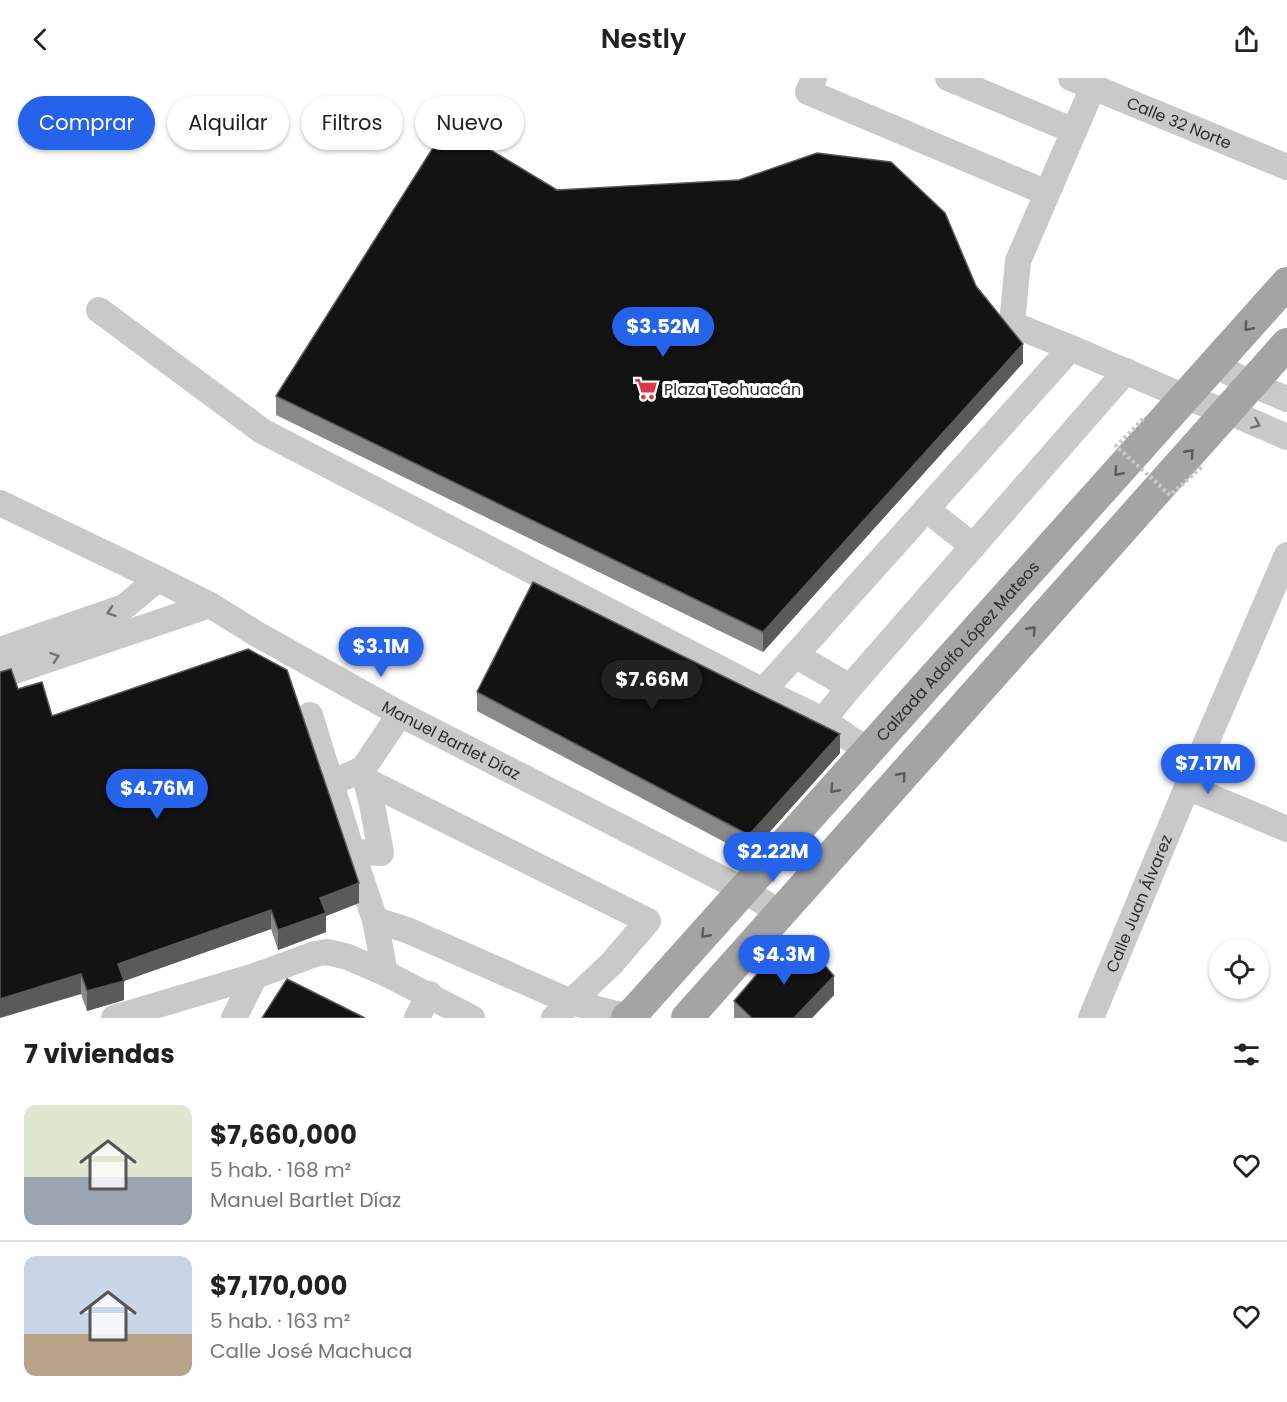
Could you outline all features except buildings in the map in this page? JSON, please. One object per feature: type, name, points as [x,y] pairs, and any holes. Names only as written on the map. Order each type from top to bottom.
[{"type":"main road","name":"Calzada Adolfo López Mateos","points":[[629,1018],[1287,283]]},
{"type":"main road","points":[[687,1018],[1287,344]]},
{"type":"street","points":[[814,78],[808,92],[1047,193]]},
{"type":"street","points":[[948,78],[1074,130]]},
{"type":"street","points":[[1096,84],[1018,261],[1012,324],[1287,437]]},
{"type":"street","name":"Calle 32 Norte","points":[[1096,84],[1287,167]]},
{"type":"street","points":[[99,310],[262,431],[823,720],[868,751]]},
{"type":"street","points":[[763,691],[1071,348]]},
{"type":"street","points":[[1214,364],[1251,384],[1287,399]]},
{"type":"street","points":[[823,720],[1126,371]]},
{"type":"street","name":"Manuel Bartlet Díaz","points":[[0,503],[210,605],[255,633],[400,714],[744,890],[780,914]]},
{"type":"street","points":[[926,509],[973,546]]},
{"type":"street","name":"Calle Juan Álvarez","points":[[1091,1018],[1287,555]]},
{"type":"street","points":[[0,650],[124,608],[158,579]]},
{"type":"street","points":[[0,676],[210,605]]},
{"type":"street","points":[[795,655],[850,687]]},
{"type":"street","points":[[352,852],[381,853],[365,775],[400,714]]},
{"type":"street","points":[[310,715],[375,920],[385,972]]},
{"type":"street","points":[[331,783],[365,775],[648,921],[612,963],[563,1010]]},
{"type":"street","points":[[1188,787],[1287,829]]},
{"type":"street","points":[[375,920],[407,930],[563,1010],[629,1018]]},
{"type":"street","points":[[129,1016],[327,952],[348,957],[385,972],[472,1018]]},
{"type":"street","points":[[234,1018],[255,976]]},
{"type":"street","points":[[417,1018],[429,994]]},
{"type":"path","points":[[1143,419],[1116,446],[1170,495],[1204,465]]},
{"type":"place","name":"Plaza Teohuacán","points":[[646,389]]}]
